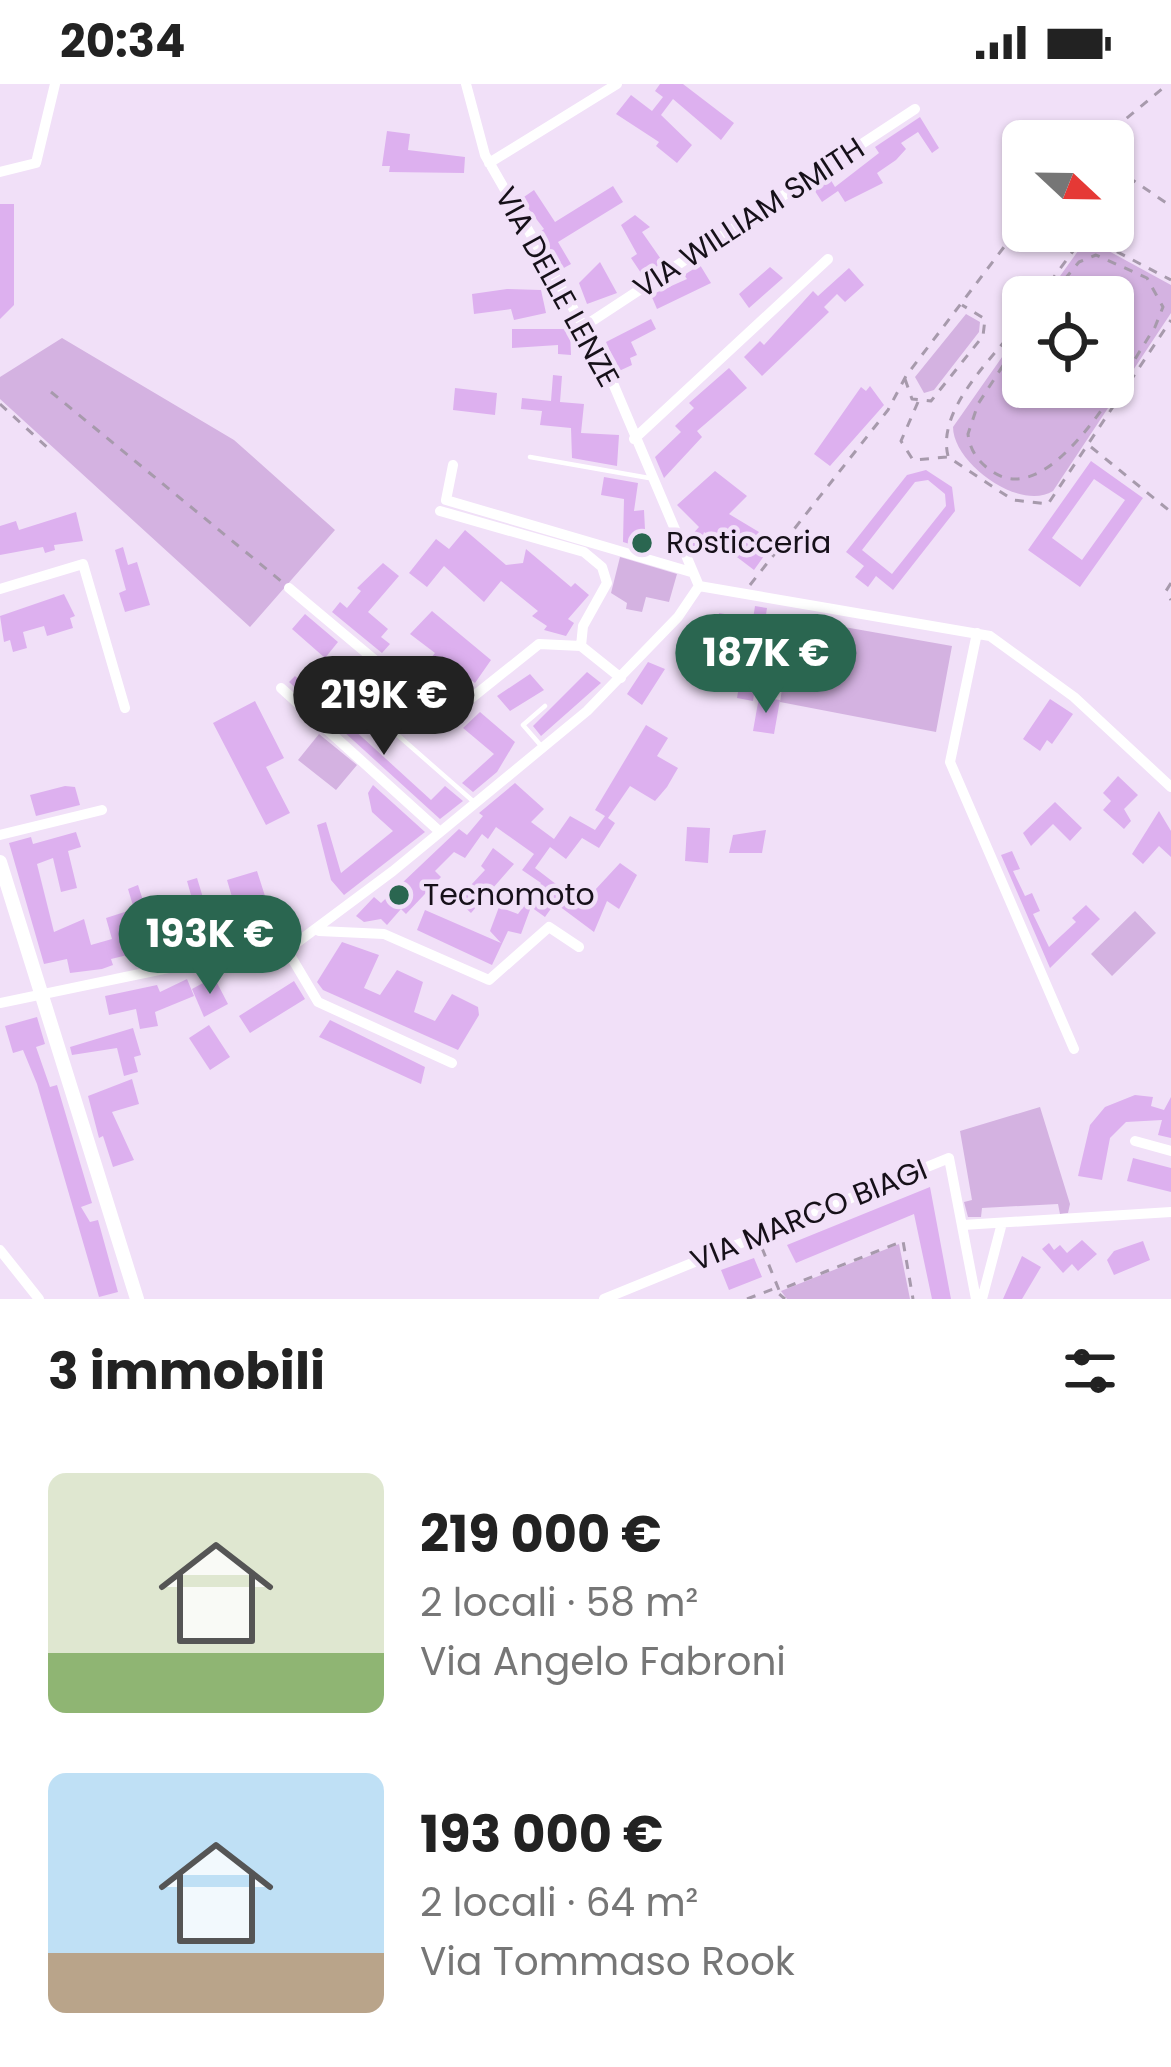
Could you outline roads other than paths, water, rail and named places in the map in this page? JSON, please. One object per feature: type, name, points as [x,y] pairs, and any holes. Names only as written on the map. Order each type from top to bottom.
[{"type":"street","points":[[0,172],[36,163],[55,84]]},
{"type":"street","name":"VIA DELLE LENZE","points":[[466,84],[489,163],[583,326],[699,586]]},
{"type":"street","points":[[489,163],[617,84]]},
{"type":"street","name":"VIA WILLIAM SMITH","points":[[583,326],[915,109]]},
{"type":"street","points":[[634,439],[828,259]]},
{"type":"street","points":[[453,465],[446,500],[692,572]]},
{"type":"street","points":[[440,511],[584,552],[598,563],[607,583],[583,626],[581,646]]},
{"type":"street","points":[[0,589],[83,564],[125,708]]},
{"type":"street","points":[[0,1003],[178,966],[287,950],[317,931],[543,748],[622,678],[678,617],[699,586],[977,633],[1009,646],[1056,682],[1171,787]]},
{"type":"street","points":[[289,588],[439,714],[459,708],[534,647],[581,646],[622,678]]},
{"type":"street","points":[[977,633],[950,762],[1074,1049]]},
{"type":"street","points":[[281,688],[439,831]]},
{"type":"street","points":[[0,836],[102,810]]},
{"type":"street","points":[[0,862],[137,1299]]},
{"type":"street","points":[[339,913],[358,929]]},
{"type":"street","points":[[317,931],[358,929],[384,934],[489,980],[549,927],[579,947]]},
{"type":"street","points":[[287,950],[318,1002],[452,1063]]},
{"type":"street","points":[[1135,1142],[1171,1151]]},
{"type":"street","name":"VIA MARCO BIAGI","points":[[604,1299],[949,1158],[963,1225]]},
{"type":"street","points":[[979,1299],[963,1225],[1171,1212]]},
{"type":"street","points":[[979,1299],[1002,1223]]},
{"type":"street","points":[[0,1250],[39,1299]]},
{"type":"lane","points":[[530,457],[649,478]]},
{"type":"lane","points":[[352,695],[474,802]]},
{"type":"lane","points":[[543,748],[523,725],[545,706]]},
{"type":"place","name":"Rosticceria","points":[[642,543]]},
{"type":"place","name":"Tecnomoto","points":[[399,895]]}]
